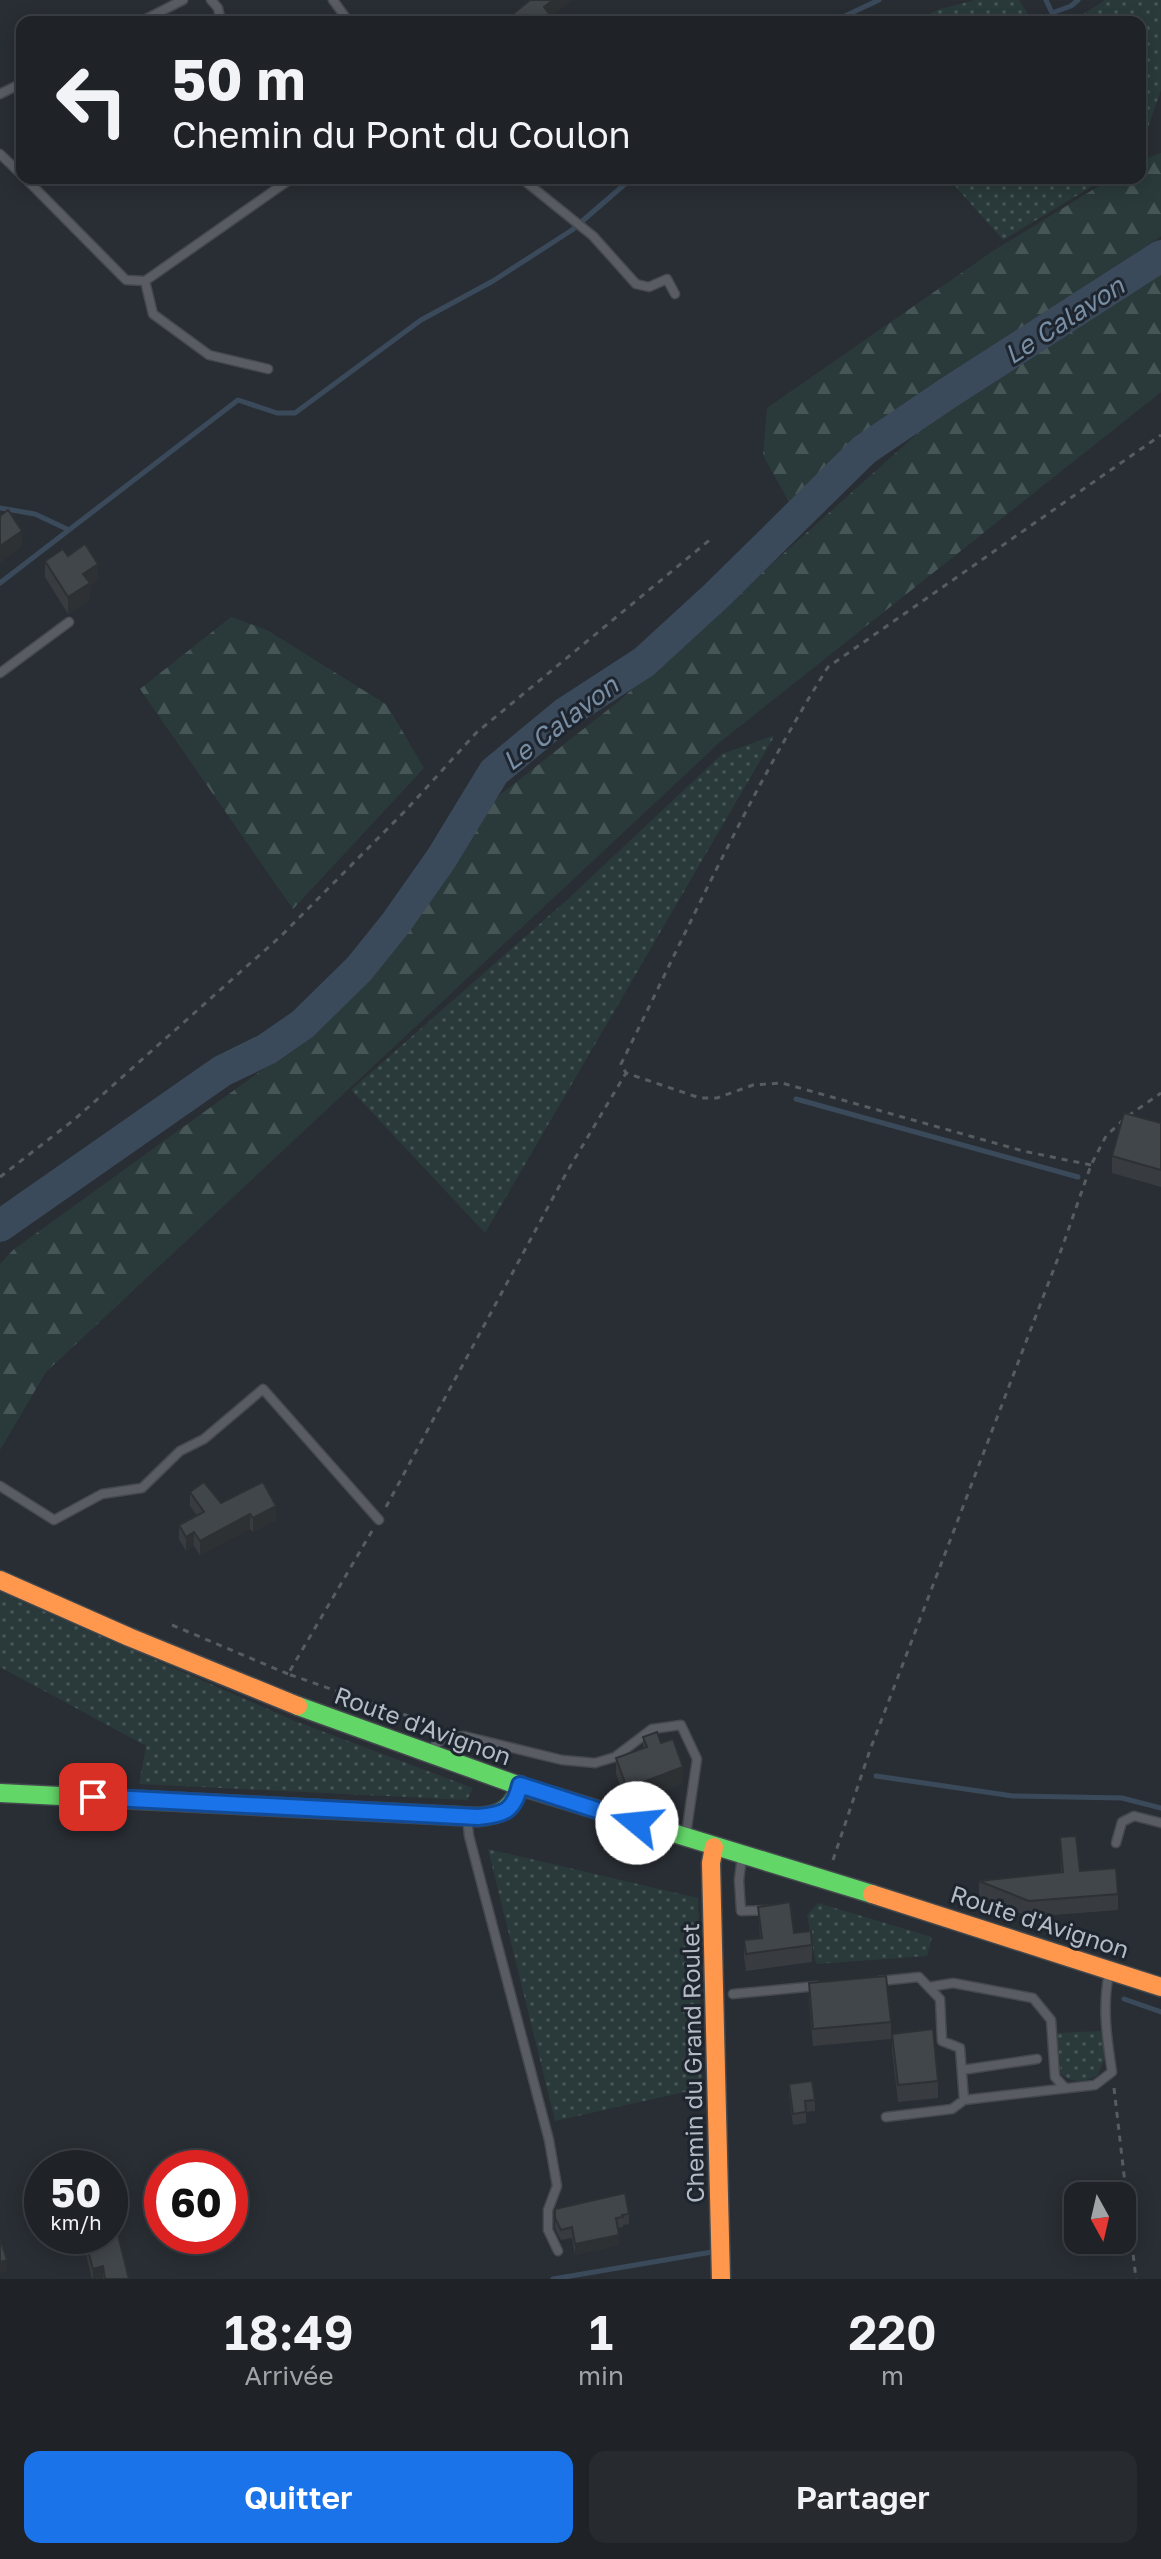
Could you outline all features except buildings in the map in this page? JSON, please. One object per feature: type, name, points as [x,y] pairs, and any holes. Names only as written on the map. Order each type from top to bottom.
[{"type":"main road","name":"Route d'Avignon","points":[[0,1580],[250,1688],[426,1753],[685,1838],[1003,1934],[1161,1987]]},
{"type":"main road","points":[[0,1793],[490,1816],[508,1809],[516,1801],[520,1785]]},
{"type":"main road","name":"Chemin du Grand Roulet","points":[[714,1847],[711,1863],[721,2279]]},
{"type":"lane","points":[[152,16],[183,0]]},
{"type":"lane","points":[[0,154],[16,169]]},
{"type":"lane","points":[[32,184],[126,280],[145,281],[283,184]]},
{"type":"lane","points":[[528,184],[593,236],[636,284],[649,287],[667,279],[675,294]]},
{"type":"lane","points":[[145,281],[153,314],[209,355],[268,369]]},
{"type":"lane","points":[[0,673],[69,622]]},
{"type":"lane","points":[[0,1486],[54,1520],[102,1494],[142,1488],[180,1451],[204,1439],[263,1389],[379,1520]]},
{"type":"lane","points":[[426,1753],[442,1739],[464,1736],[562,1760],[595,1763],[615,1757],[652,1729],[681,1725],[697,1759],[685,1838]]},
{"type":"lane","points":[[467,1816],[469,1836],[549,2140],[557,2186],[548,2210],[548,2230],[558,2251]]},
{"type":"lane","points":[[1116,1843],[1122,1822],[1134,1816],[1161,1823]]},
{"type":"lane","points":[[742,1855],[739,1880],[741,1911],[781,1910]]},
{"type":"lane","points":[[886,2117],[952,2109],[964,2100],[1095,2085],[1112,2072],[1106,2033],[1105,1993],[1109,1969]]},
{"type":"lane","points":[[875,1981],[919,1977],[940,1999],[942,2041],[960,2048],[964,2100]]},
{"type":"lane","points":[[929,1987],[953,1983],[1033,1998],[1051,2020],[1055,2077],[1065,2088]]},
{"type":"lane","points":[[733,1994],[832,1984]]},
{"type":"lane","points":[[962,2070],[1037,2059]]},
{"type":"path","points":[[1091,1165],[1023,1151],[782,1083],[753,1085],[717,1098],[700,1098],[626,1073],[621,1064],[802,709],[828,667],[1161,435]]},
{"type":"path","points":[[0,1177],[75,1119],[282,935],[408,808],[476,733],[712,538]]},
{"type":"path","points":[[288,1674],[407,1472],[568,1170],[626,1073]]},
{"type":"path","points":[[826,1881],[870,1750],[1091,1165],[1106,1136],[1132,1112],[1161,1093]]},
{"type":"path","points":[[172,1625],[288,1674],[464,1736]]},
{"type":"path","points":[[1112,2072],[1136,2279]]},
{"type":"green space","points":[[975,0],[1019,0],[1029,16],[925,16]]},
{"type":"green space","points":[[1105,0],[1161,0],[1161,90],[1146,133],[1146,16],[1080,16]]},
{"type":"green space","points":[[1161,153],[1161,236],[851,443],[790,504],[763,455],[767,408],[993,251],[1102,184],[1146,184],[1146,159]]},
{"type":"green space","points":[[953,184],[1096,184],[1003,240]]},
{"type":"green space","points":[[1161,269],[1161,392],[720,742],[46,1372],[0,1450],[0,1264],[13,1250],[305,1039],[353,992],[486,806],[619,701],[948,406]]},
{"type":"green space","points":[[231,617],[267,630],[387,705],[424,768],[293,909],[140,689]]},
{"type":"green space","points":[[775,735],[485,1233],[351,1090],[568,899],[722,754]]},
{"type":"green space","points":[[0,1592],[295,1721],[473,1788],[467,1800],[139,1784],[146,1746],[0,1667]]},
{"type":"green space","points":[[488,1849],[698,1898],[702,2088],[555,2121]]},
{"type":"green space","points":[[818,1903],[932,1937],[927,1956],[816,1964],[807,1915]]},
{"type":"green space","points":[[1101,2031],[1105,2058],[1097,2076],[1078,2081],[1061,2074],[1057,2033]]},
{"type":"waterway","points":[[845,16],[879,0]]},
{"type":"waterway","points":[[1046,0],[1052,13],[1078,0]]},
{"type":"waterway","points":[[0,583],[238,400],[277,413],[295,413],[421,320],[493,281],[572,230],[625,184]]},
{"type":"waterway","name":"Le Calavon","points":[[0,1226],[222,1071],[267,1049],[303,1024],[359,969],[396,923],[441,859],[494,772],[564,714],[644,662],[717,595],[864,450],[1161,256]]},
{"type":"waterway","points":[[0,508],[35,514],[69,530]]},
{"type":"waterway","points":[[796,1099],[1078,1177]]},
{"type":"waterway","points":[[876,1776],[1013,1796],[1122,1798],[1161,1808]]},
{"type":"waterway","points":[[1124,1999],[1161,2012]]},
{"type":"waterway","points":[[553,2279],[712,2252]]},
{"type":"traffic: fast","points":[[298,1706],[523,1787],[872,1894]]},
{"type":"traffic: fast","points":[[0,1793],[478,1817],[505,1809],[520,1785]]},
{"type":"traffic: slow","points":[[0,1580],[298,1706]]},
{"type":"traffic: slow","points":[[714,1847],[711,1863],[721,2279]]},
{"type":"traffic: slow","points":[[872,1894],[1161,1987]]},
{"type":"route","points":[[93,1797],[478,1817],[500,1814],[508,1809],[516,1801],[520,1785],[637,1823]]}]
